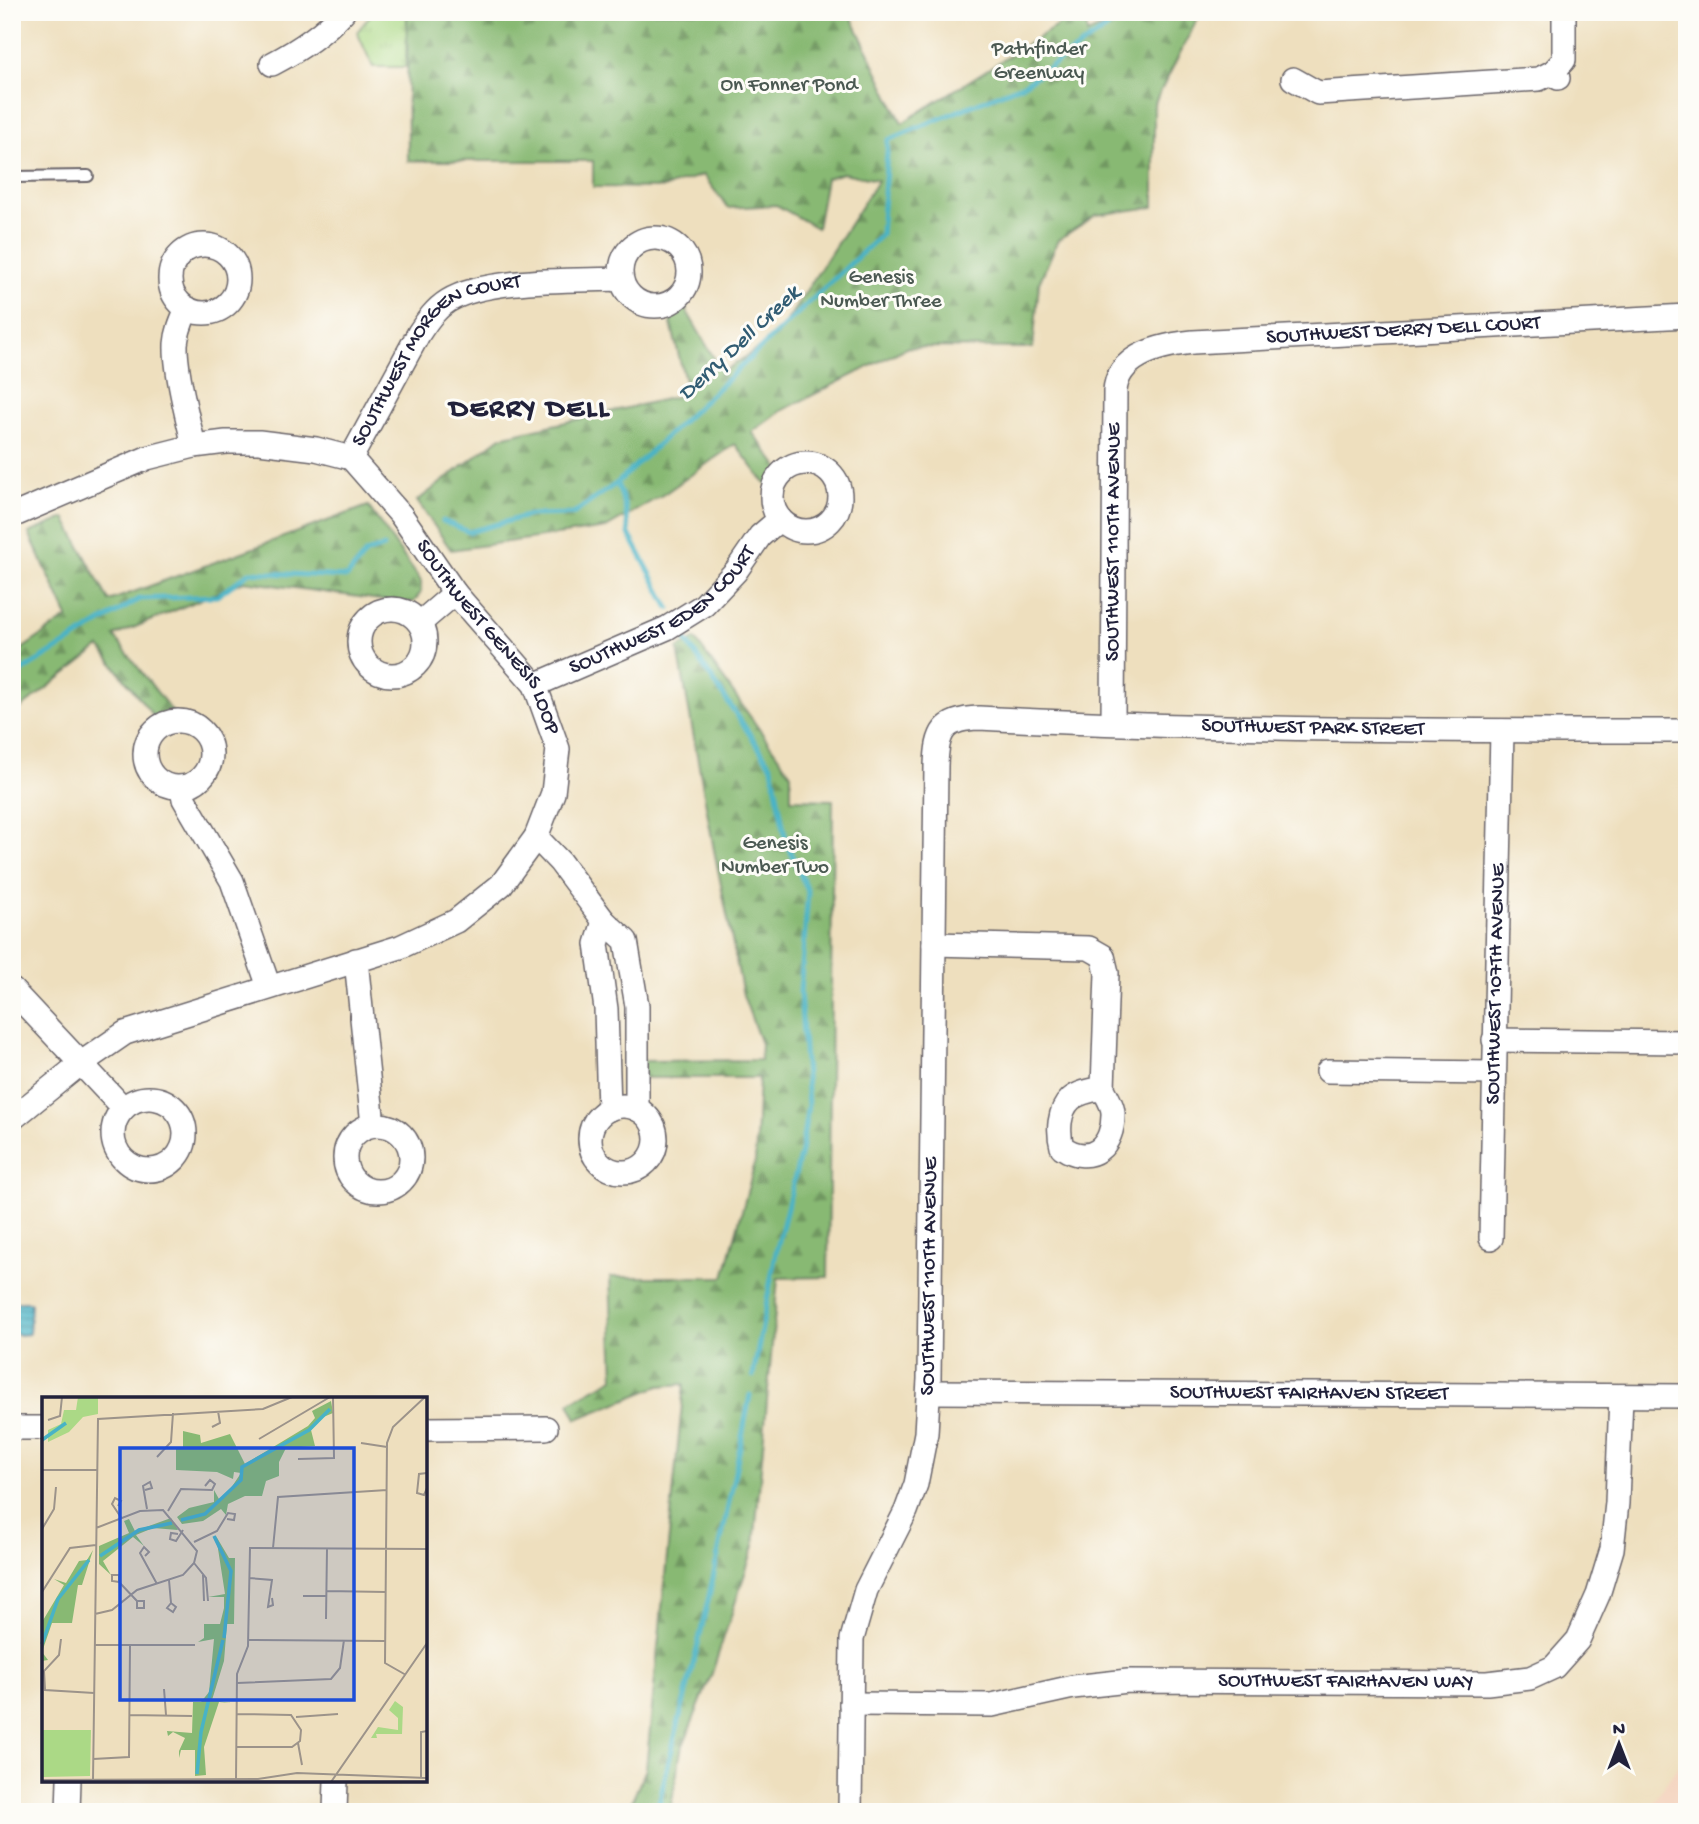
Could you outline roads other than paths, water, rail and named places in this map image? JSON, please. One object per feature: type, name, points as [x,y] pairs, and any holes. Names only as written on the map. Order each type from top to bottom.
[{"type":"street","points":[[272,64],[302,48],[331,26],[343,12]]},
{"type":"street","points":[[1293,79],[1318,93],[1539,79],[1556,75],[1564,60],[1563,12]]},
{"type":"street","name":"SOUTHWEST MORGEN COURT","points":[[351,457],[419,333],[431,316],[446,302],[485,288],[621,279]]},
{"type":"street","points":[[187,308],[179,327],[176,346],[194,446]]},
{"type":"street","name":"SOUTHWEST DERRY DELL COURT","points":[[1126,365],[1143,355],[1173,344],[1687,316]]},
{"type":"street","name":"SOUTHWEST 110TH AVENUE","points":[[1113,722],[1115,391],[1118,375],[1126,365]]},
{"type":"street","points":[[14,510],[148,458],[194,446],[259,442],[316,449],[351,457]]},
{"type":"street","name":"SOUTHWEST GENESIS LOOP","points":[[12,1119],[80,1064],[125,1033],[400,947],[456,921],[500,885],[536,837],[553,793],[558,749],[535,685],[455,593],[401,515],[351,457]]},
{"type":"street","name":"SOUTHWEST EDEN COURT","points":[[535,685],[667,628],[704,605],[736,571],[760,536],[780,519]]},
{"type":"street","points":[[420,623],[455,593]]},
{"type":"street","name":"SOUTHWEST PARK STREET","points":[[944,729],[960,718],[1502,732],[1687,731]]},
{"type":"street","name":"SOUTHWEST 110TH AVENUE","points":[[850,1812],[852,1639],[866,1591],[906,1511],[916,1484],[926,1433],[929,1392],[936,766],[939,738],[944,729]]},
{"type":"street","name":"SOUTHWEST 107TH AVENUE","points":[[1491,1238],[1502,732]]},
{"type":"street","points":[[182,787],[184,799],[232,881],[269,987]]},
{"type":"street","points":[[536,837],[559,862],[604,921],[626,941],[637,1006],[637,1109]]},
{"type":"street","points":[[604,921],[597,944],[606,1009],[610,1109]]},
{"type":"street","points":[[934,944],[1089,948],[1103,956],[1107,973],[1103,1087]]},
{"type":"street","points":[[356,960],[373,1125]]},
{"type":"street","points":[[12,990],[123,1108]]},
{"type":"street","points":[[1494,1040],[1687,1042]]},
{"type":"street","points":[[1328,1071],[1493,1073]]},
{"type":"street","points":[[628,1106],[637,1109],[653,1125],[656,1135],[651,1157],[633,1171],[611,1170],[602,1165],[590,1146],[593,1124],[600,1115],[610,1109],[628,1106]]},
{"type":"street","name":"SOUTHWEST FAIRHAVEN STREET","points":[[929,1392],[1687,1396]]},
{"type":"street","name":"SOUTHWEST FAIRHAVEN WAY","points":[[851,1704],[992,1704],[1073,1687],[1128,1681],[1487,1683],[1530,1678],[1554,1667],[1578,1640],[1598,1595],[1612,1549],[1621,1396]]},
{"type":"street","points":[[12,1428],[42,1428]]},
{"type":"street","points":[[427,1429],[546,1428]]},
{"type":"street","points":[[68,1812],[69,1782]]},
{"type":"street","points":[[335,1812],[336,1782]]},
{"type":"lane","points":[[12,177],[88,176]]},
{"type":"water","points":[[15,1302],[31,1304],[29,1334],[19,1335],[13,1332]]},
{"type":"waterway","name":"Derry Dell Creek","points":[[443,521],[469,532],[530,515],[573,514],[617,483],[881,235],[888,140],[1026,83],[1107,28],[1121,12]]},
{"type":"waterway","points":[[617,483],[625,506],[629,534],[669,608]]},
{"type":"waterway","name":"Derry Dell Creek","points":[[12,677],[139,599],[217,596],[250,572],[347,577],[366,553],[384,547]]},
{"type":"waterway","points":[[683,636],[772,767],[786,841],[808,892],[800,992],[808,1105],[801,1152],[776,1252],[753,1376]]},
{"type":"waterway","points":[[657,1812],[707,1607],[750,1395]]},
{"type":"district","name":"DERRY DELL","points":[[530,410]]},
{"type":"park label","name":"Pathfinder Greenway","points":[[1039,62]]},
{"type":"park label","name":"On Fonner Pond","points":[[789,86]]},
{"type":"park label","name":"Genesis Number Three","points":[[881,290]]},
{"type":"park label","name":"Genesis Number Two","points":[[775,856]]}]
